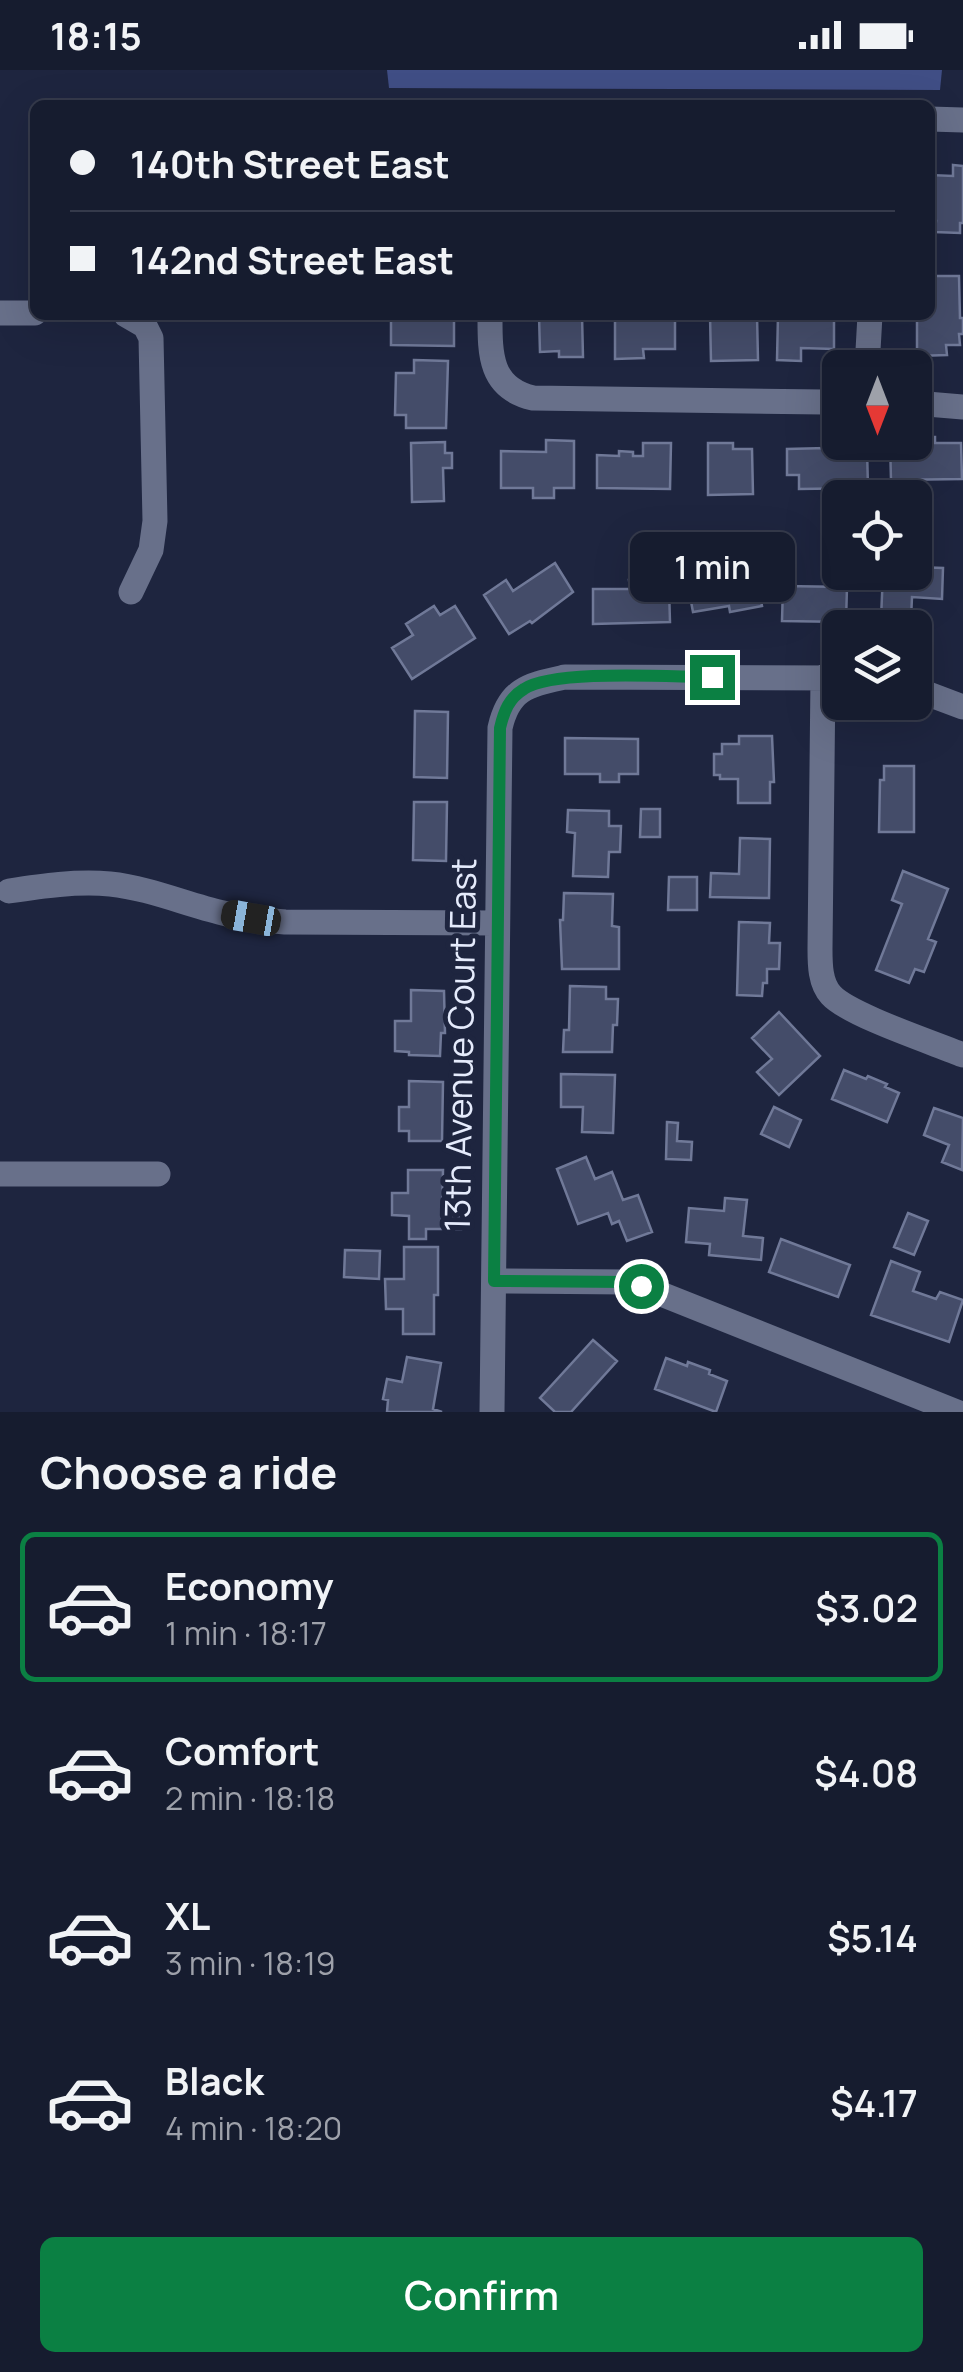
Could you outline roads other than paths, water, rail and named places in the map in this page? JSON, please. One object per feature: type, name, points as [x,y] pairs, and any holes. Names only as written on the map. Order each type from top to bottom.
[{"type":"street","points":[[935,119],[963,120]]},
{"type":"street","points":[[0,313],[30,312]]},
{"type":"street","points":[[131,592],[150,550],[155,521],[151,338],[145,326],[135,320]]},
{"type":"street","points":[[490,320],[494,366],[514,392],[534,398],[822,402]]},
{"type":"street","points":[[867,350],[870,320]]},
{"type":"street","points":[[932,404],[963,407]]},
{"type":"street","name":"13th Avenue Court East","points":[[492,1412],[496,923],[500,728],[504,711],[524,688],[565,677],[822,678]]},
{"type":"street","points":[[932,696],[963,708]]},
{"type":"street","points":[[830,720],[821,972],[828,992],[845,1007],[963,1055]]},
{"type":"street","points":[[3,892],[110,884],[224,914],[285,922],[496,923]]},
{"type":"street","points":[[0,1174],[158,1174]]},
{"type":"street","points":[[494,1281],[628,1282],[957,1412]]}]
